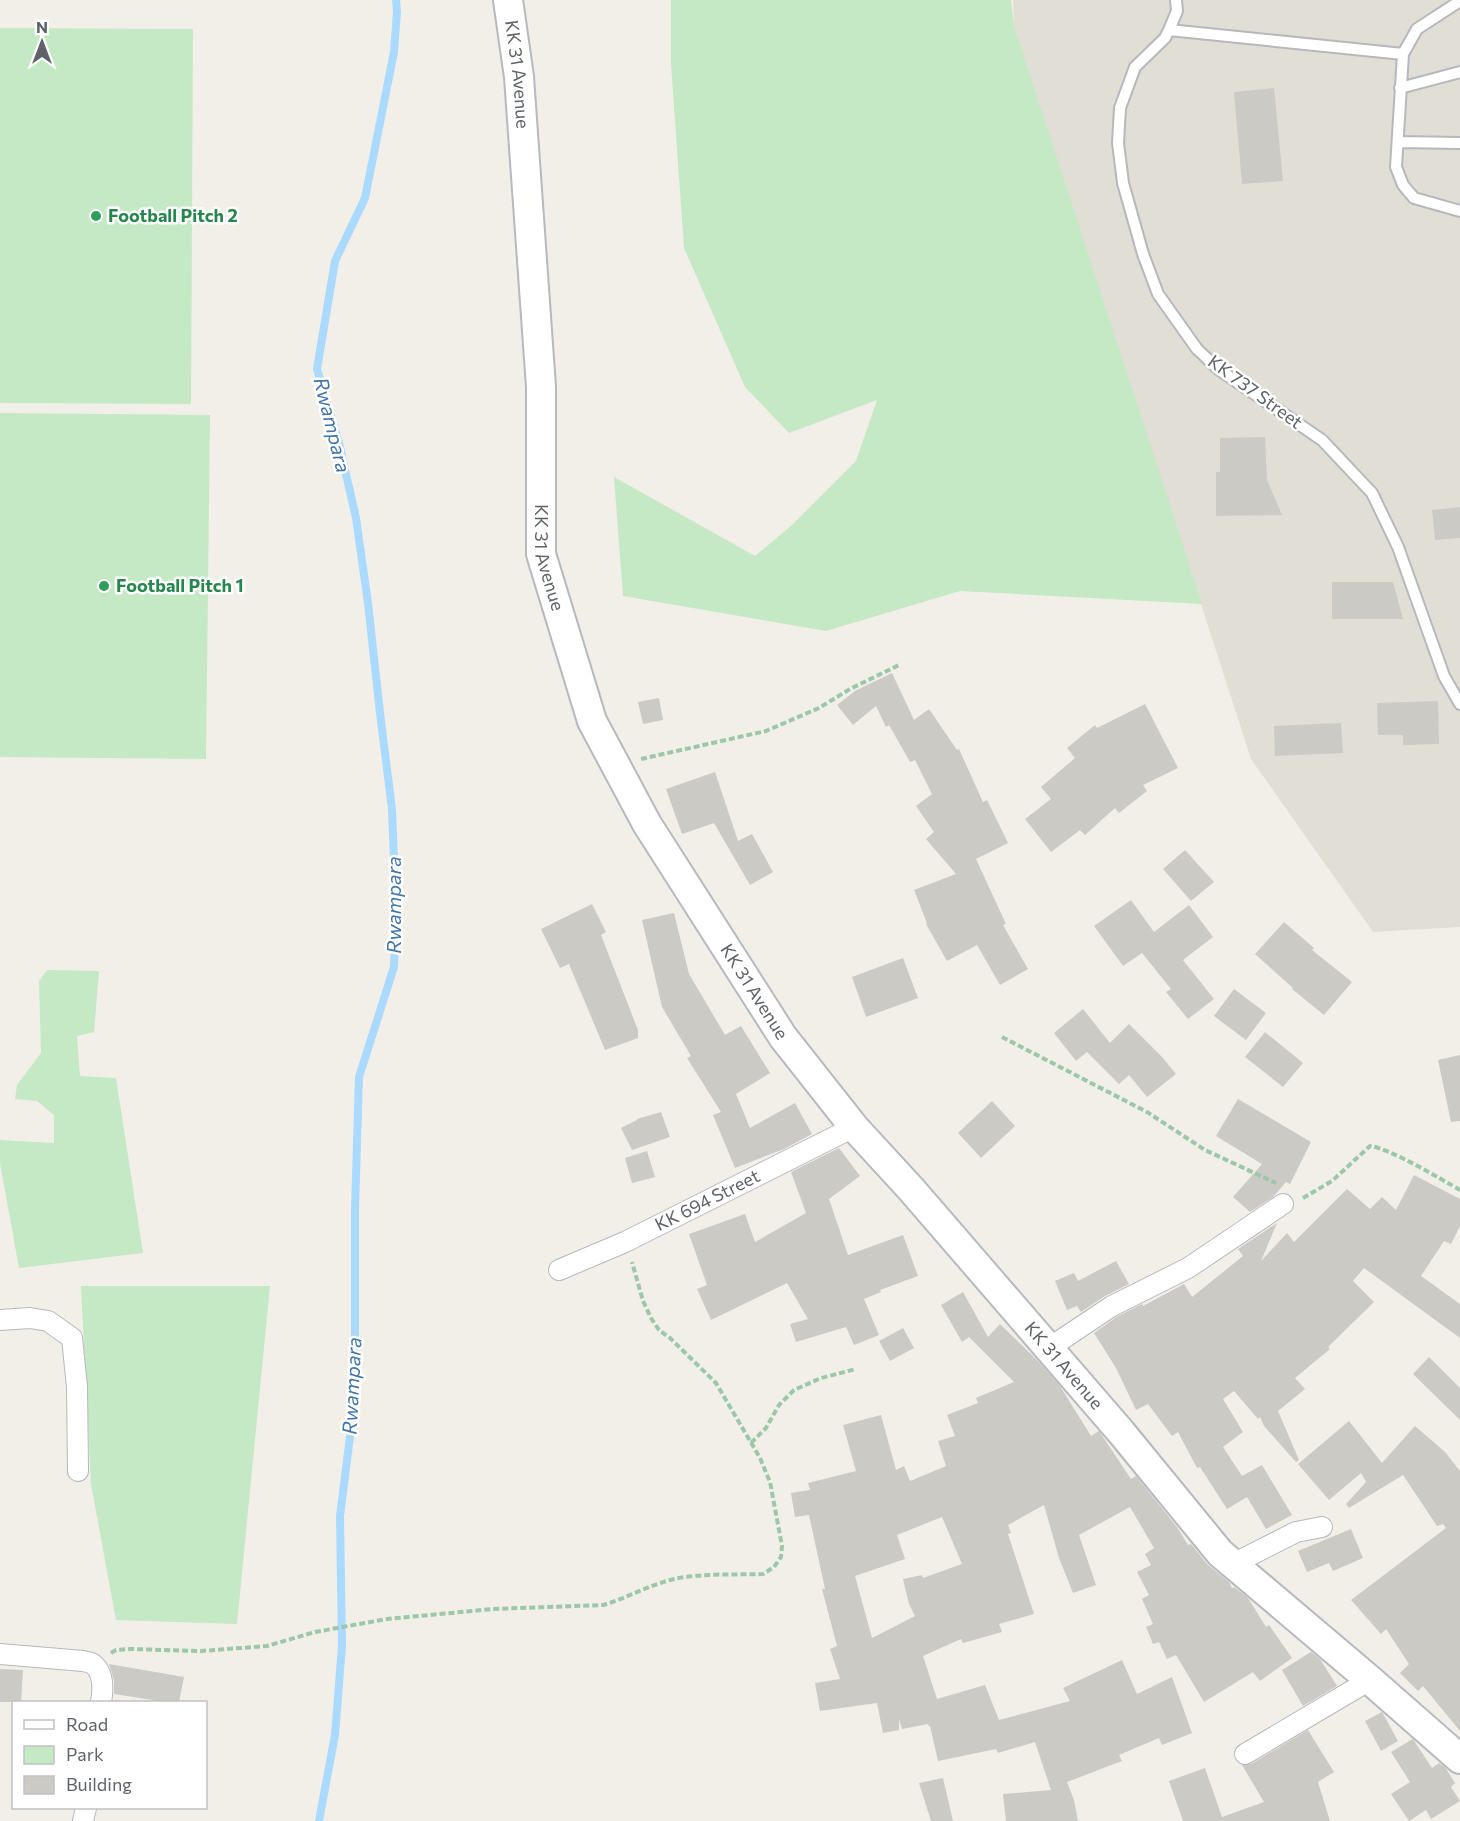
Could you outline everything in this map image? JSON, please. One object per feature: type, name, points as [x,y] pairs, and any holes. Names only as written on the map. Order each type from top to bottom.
[{"type":"street","name":"KK 31 Avenue","points":[[508,0],[519,77],[541,387],[541,554],[592,721],[647,824],[783,1037],[854,1126],[1049,1348],[1220,1553],[1460,1759]]},
{"type":"street","name":"KK 694 Street","points":[[559,1270],[625,1242],[854,1126]]},
{"type":"street","points":[[1049,1348],[1112,1306],[1188,1268],[1292,1201]]},
{"type":"street","points":[[0,1320],[30,1318],[48,1321],[72,1338],[77,1387],[78,1470]]},
{"type":"street","points":[[1233,1564],[1296,1532],[1322,1527]]},
{"type":"street","points":[[0,1654],[83,1661],[93,1664],[101,1675],[103,1693],[101,1701]]},
{"type":"street","points":[[1245,1754],[1370,1680]]},
{"type":"lane","name":"KK 737 Street","points":[[1176,0],[1177,11],[1165,38],[1135,67],[1120,108],[1118,143],[1123,183],[1143,254],[1158,294],[1197,349],[1218,369],[1322,440],[1372,492],[1398,547],[1444,676],[1460,704]]},
{"type":"lane","points":[[1460,1],[1417,29],[1402,54],[1396,167],[1403,185],[1414,198],[1460,211]]},
{"type":"lane","points":[[1169,30],[1402,54]]},
{"type":"lane","points":[[1400,88],[1460,72]]},
{"type":"lane","points":[[1398,142],[1460,143]]},
{"type":"path","points":[[636,760],[766,731],[819,708],[850,689],[899,665]]},
{"type":"path","points":[[1002,1037],[1148,1112],[1205,1150],[1283,1187],[1292,1201],[1308,1196],[1332,1181],[1370,1146],[1392,1154],[1460,1191]]},
{"type":"path","points":[[96,1669],[107,1655],[116,1650],[201,1651],[267,1646],[326,1630],[387,1618],[493,1609],[603,1605],[621,1600],[643,1588],[674,1579],[763,1574],[774,1567],[781,1557],[782,1546],[770,1482],[751,1443],[716,1383],[659,1330],[651,1318],[643,1301],[625,1242]]},
{"type":"path","points":[[751,1443],[766,1428],[779,1405],[794,1390],[820,1378],[856,1369]]},
{"type":"shaded area","points":[[1013,0],[1460,0],[1460,927],[1373,932],[1251,759],[1014,25]]},
{"type":"green space","points":[[671,0],[1011,0],[1014,25],[1202,604],[960,591],[826,631],[623,596],[614,477],[755,556],[792,525],[856,461],[877,400],[789,433],[745,387],[684,248],[671,64]]},
{"type":"green space","name":"Football Pitch 2","points":[[0,28],[193,29],[191,404],[0,403]]},
{"type":"green space","name":"Football Pitch 1","points":[[0,413],[210,415],[206,759],[0,757]]},
{"type":"green space","points":[[47,970],[99,971],[94,1032],[77,1036],[80,1076],[116,1078],[143,1253],[19,1268],[0,1163],[0,1140],[54,1143],[54,1115],[37,1101],[15,1099],[17,1085],[41,1053],[39,981]]},
{"type":"green space","points":[[81,1286],[270,1286],[237,1624],[116,1620],[91,1484]]},
{"type":"building","points":[[1274,88],[1283,181],[1242,184],[1234,92]]},
{"type":"building","points":[[1265,437],[1267,480],[1282,515],[1216,516],[1216,472],[1220,472],[1220,438]]},
{"type":"building","points":[[1460,507],[1460,538],[1435,540],[1432,510]]},
{"type":"building","points":[[1332,582],[1393,582],[1403,619],[1332,619]]},
{"type":"building","points":[[892,673],[914,720],[929,709],[957,750],[959,749],[983,802],[987,800],[1008,843],[976,859],[1006,924],[1003,925],[1028,969],[1000,985],[977,945],[947,961],[926,924],[914,890],[956,874],[926,839],[934,832],[916,806],[932,794],[915,760],[910,762],[889,725],[886,727],[876,706],[853,725],[837,705],[855,691]]},
{"type":"building","points":[[659,698],[663,720],[643,724],[638,702]]},
{"type":"building","points":[[1438,701],[1439,744],[1403,745],[1403,735],[1378,735],[1377,703]]},
{"type":"building","points":[[1145,704],[1178,768],[1143,785],[1147,791],[1119,813],[1115,808],[1085,835],[1080,830],[1051,852],[1025,819],[1051,799],[1041,787],[1075,758],[1067,748],[1095,725],[1097,728]]},
{"type":"building","points":[[1341,723],[1343,753],[1275,756],[1274,726]]},
{"type":"building","points":[[715,772],[738,841],[752,834],[773,872],[750,885],[714,823],[682,834],[666,789]]},
{"type":"building","points":[[1185,850],[1214,882],[1191,901],[1163,869]]},
{"type":"building","points":[[1131,900],[1154,932],[1189,905],[1213,937],[1183,960],[1214,999],[1188,1019],[1166,992],[1171,989],[1142,953],[1123,966],[1094,926]]},
{"type":"building","points":[[592,904],[606,932],[601,935],[638,1030],[638,1038],[605,1050],[569,964],[560,968],[541,929]]},
{"type":"building","points":[[674,913],[689,974],[725,1035],[741,1026],[770,1073],[736,1094],[750,1128],[795,1103],[812,1134],[784,1149],[735,1168],[713,1115],[721,1112],[687,1058],[691,1056],[662,1007],[642,920]]},
{"type":"building","points":[[1284,922],[1314,948],[1312,950],[1352,982],[1324,1015],[1255,954]]},
{"type":"building","points":[[903,958],[918,998],[866,1017],[852,977]]},
{"type":"building","points":[[1234,989],[1266,1013],[1246,1040],[1214,1016]]},
{"type":"building","points":[[1083,1009],[1110,1043],[1129,1024],[1176,1074],[1147,1097],[1129,1075],[1119,1084],[1087,1052],[1076,1061],[1054,1033]]},
{"type":"building","points":[[1265,1032],[1303,1063],[1283,1087],[1245,1057]]},
{"type":"building","points":[[1460,1055],[1460,1121],[1451,1122],[1438,1060]]},
{"type":"building","points":[[1238,1099],[1311,1142],[1290,1184],[1286,1182],[1273,1197],[1250,1212],[1233,1197],[1262,1164],[1216,1136]]},
{"type":"building","points":[[992,1101],[1015,1126],[981,1158],[958,1133]]},
{"type":"building","points":[[661,1112],[670,1137],[632,1150],[621,1128],[637,1119]]},
{"type":"building","points":[[839,1148],[860,1176],[829,1199],[848,1255],[903,1235],[918,1276],[880,1290],[881,1292],[864,1299],[879,1335],[854,1345],[846,1327],[796,1342],[790,1324],[808,1319],[787,1283],[711,1320],[697,1289],[707,1285],[689,1234],[745,1214],[755,1242],[806,1213],[791,1172]]},
{"type":"building","points":[[647,1151],[655,1177],[632,1183],[625,1158]]},
{"type":"building","points":[[1414,1175],[1460,1199],[1460,1226],[1451,1244],[1444,1241],[1421,1276],[1460,1304],[1460,1338],[1364,1268],[1353,1281],[1374,1302],[1328,1347],[1330,1349],[1295,1378],[1305,1389],[1278,1411],[1299,1460],[1296,1462],[1264,1426],[1260,1417],[1258,1419],[1234,1391],[1223,1399],[1243,1432],[1223,1447],[1242,1476],[1262,1465],[1292,1515],[1266,1529],[1247,1497],[1227,1509],[1200,1467],[1197,1468],[1178,1432],[1172,1436],[1148,1404],[1136,1410],[1116,1368],[1094,1333],[1118,1316],[1142,1304],[1143,1306],[1184,1284],[1192,1297],[1243,1256],[1238,1249],[1277,1223],[1261,1261],[1287,1233],[1294,1242],[1347,1189],[1370,1209],[1382,1197],[1396,1210]]},
{"type":"building","points":[[1116,1261],[1129,1284],[1081,1312],[1077,1306],[1067,1310],[1055,1281],[1074,1273],[1078,1281]]},
{"type":"building","points":[[963,1292],[988,1337],[1000,1324],[1040,1363],[1060,1386],[1091,1436],[1099,1431],[1131,1479],[1136,1476],[1177,1527],[1188,1545],[1191,1544],[1207,1564],[1229,1582],[1232,1588],[1234,1587],[1248,1598],[1266,1627],[1269,1625],[1292,1658],[1260,1681],[1253,1672],[1204,1702],[1176,1655],[1167,1659],[1159,1642],[1153,1644],[1146,1627],[1153,1624],[1142,1599],[1149,1595],[1137,1572],[1151,1565],[1145,1554],[1154,1548],[1130,1507],[1079,1535],[1096,1585],[1073,1593],[1059,1558],[1044,1505],[1008,1525],[1011,1533],[1008,1534],[1034,1614],[999,1624],[1002,1632],[963,1643],[961,1639],[923,1656],[937,1699],[985,1685],[999,1720],[1070,1701],[1063,1688],[1122,1660],[1137,1694],[1172,1677],[1192,1733],[1162,1745],[1159,1738],[1119,1755],[1122,1761],[1067,1782],[1074,1800],[1078,1821],[1006,1821],[1003,1794],[1051,1790],[1035,1742],[998,1753],[996,1749],[938,1761],[928,1724],[902,1729],[899,1719],[899,1730],[883,1733],[877,1703],[820,1711],[815,1683],[840,1679],[830,1649],[837,1646],[822,1589],[825,1589],[809,1515],[795,1517],[791,1493],[810,1490],[808,1483],[856,1471],[843,1425],[881,1415],[896,1470],[904,1466],[910,1481],[946,1466],[938,1441],[955,1436],[947,1415],[978,1403],[976,1398],[1014,1382],[969,1337],[962,1342],[941,1305]],"holes":[[[942,1517],[962,1564],[923,1578],[922,1575],[903,1579],[909,1604],[915,1616],[872,1638],[855,1576],[905,1559],[897,1535]]]},
{"type":"building","points":[[903,1328],[914,1348],[890,1361],[879,1341]]},
{"type":"building","points":[[1429,1357],[1460,1388],[1460,1420],[1413,1374]]},
{"type":"building","points":[[1349,1421],[1382,1463],[1415,1426],[1445,1452],[1460,1471],[1460,1731],[1423,1686],[1418,1691],[1400,1673],[1409,1664],[1386,1629],[1381,1634],[1351,1600],[1446,1528],[1443,1524],[1437,1526],[1403,1475],[1349,1508],[1346,1504],[1366,1482],[1361,1473],[1329,1500],[1298,1464]]},
{"type":"building","points":[[1351,1529],[1363,1558],[1333,1571],[1329,1563],[1307,1572],[1298,1551]]},
{"type":"building","points":[[1311,1652],[1320,1659],[1337,1686],[1303,1706],[1282,1670]]},
{"type":"building","points":[[109,1664],[184,1677],[179,1701],[160,1701],[114,1694],[114,1680]]},
{"type":"building","points":[[0,1669],[23,1670],[21,1701],[0,1702]]},
{"type":"building","points":[[1382,1712],[1398,1741],[1381,1751],[1365,1721]]},
{"type":"building","points":[[1308,1730],[1334,1772],[1318,1782],[1330,1821],[1183,1821],[1169,1781],[1205,1768],[1222,1817],[1264,1802],[1242,1765],[1251,1764]]},
{"type":"building","points":[[1413,1739],[1432,1768],[1439,1763],[1445,1767],[1455,1783],[1451,1787],[1460,1801],[1431,1819],[1426,1810],[1409,1821],[1391,1794],[1410,1782],[1391,1752]]},
{"type":"building","points":[[943,1778],[953,1821],[931,1821],[919,1783]]},
{"type":"waterway","name":"Rwampara","points":[[319,1821],[335,1735],[342,1646],[340,1516],[355,1397],[355,1209],[359,1077],[394,967],[396,910],[392,809],[356,518],[339,443],[317,369],[335,261],[365,198],[394,52],[396,0]]},
{"type":"place","name":"Football Pitch 2","points":[[96,216]]},
{"type":"place","name":"Football Pitch 1","points":[[104,586]]}]
